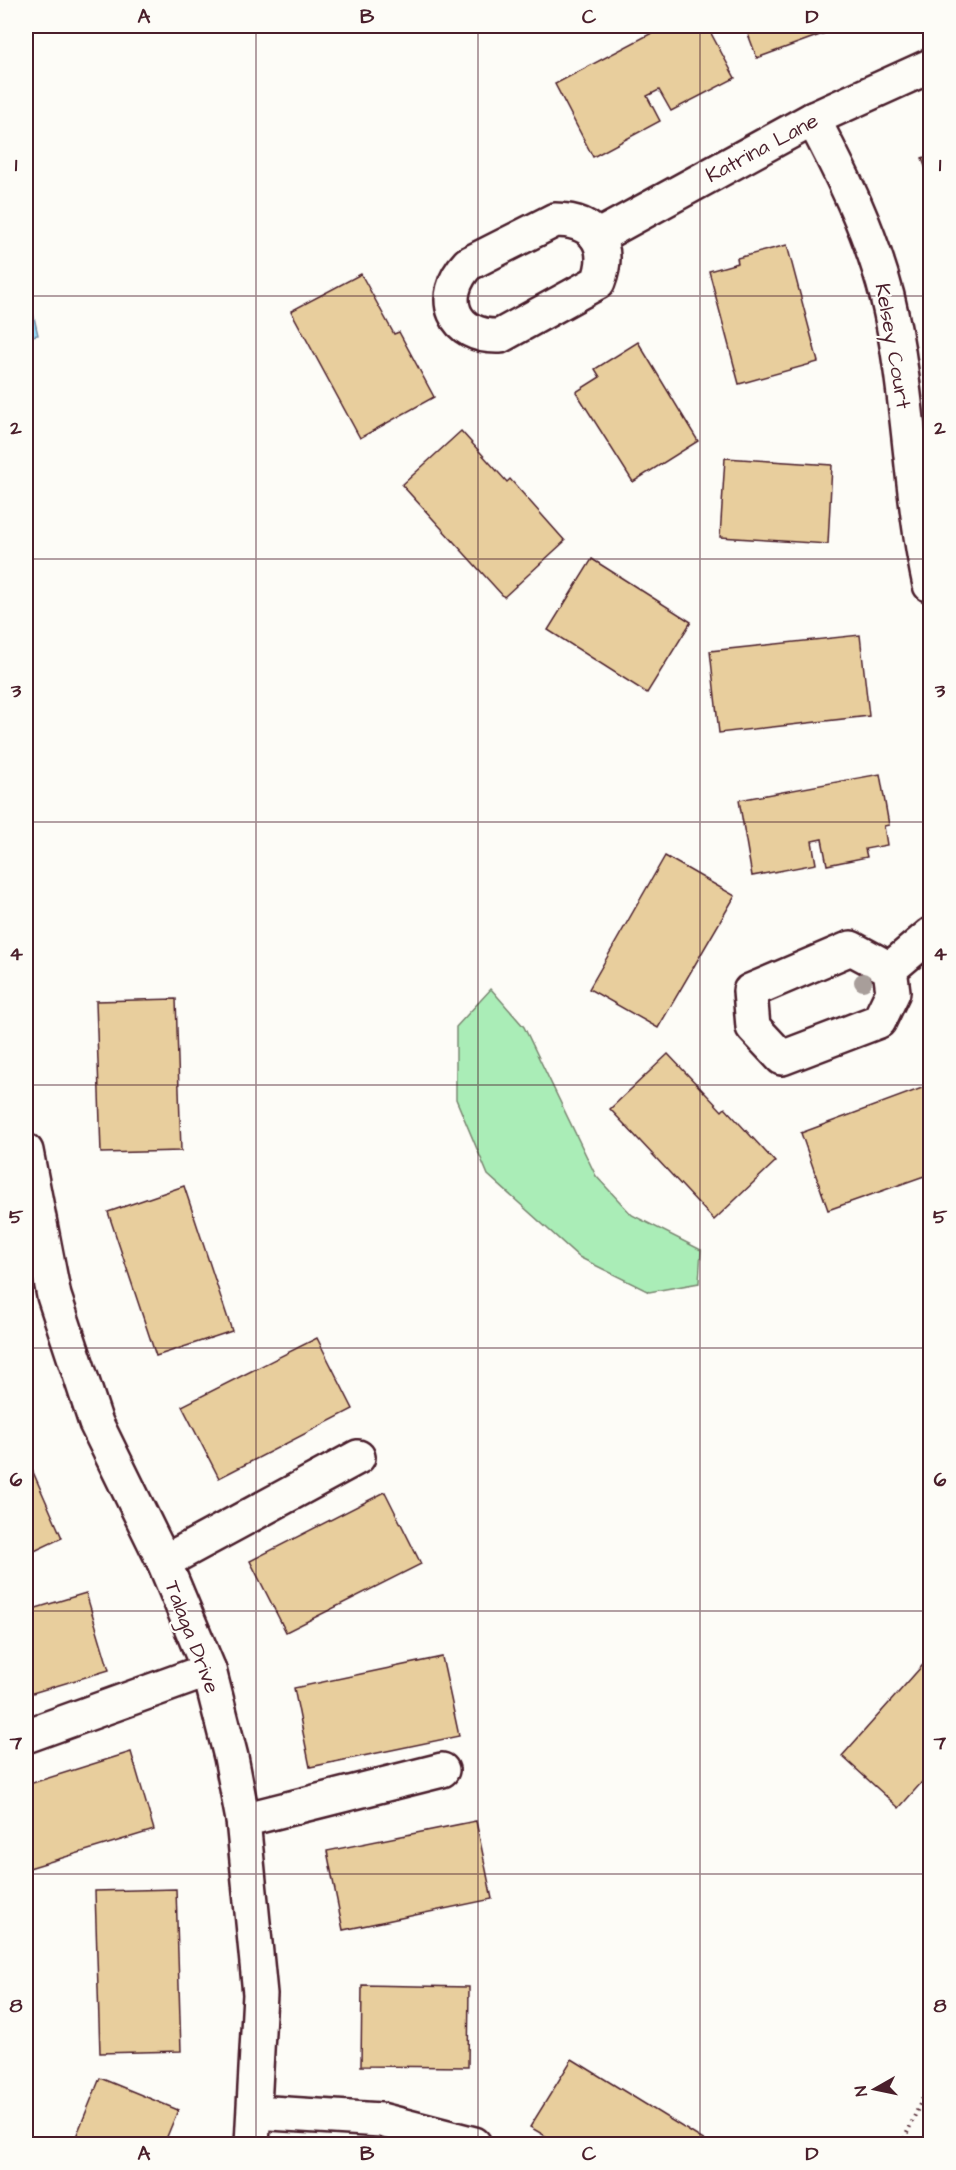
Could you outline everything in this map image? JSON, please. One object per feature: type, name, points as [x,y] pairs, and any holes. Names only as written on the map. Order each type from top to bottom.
[{"type":"street","name":"Katrina Lane","points":[[597,237],[813,120],[930,66]]},
{"type":"street","name":"Kelsey Court","points":[[813,120],[868,233],[887,296],[898,357],[919,531],[930,585]]},
{"type":"street","points":[[890,969],[930,935]]},
{"type":"street","name":"Talaga Drive","points":[[26,1151],[54,1296],[96,1423],[164,1562],[209,1670],[243,1820],[260,1994],[252,2145]]},
{"type":"street","points":[[164,1562],[358,1457]]},
{"type":"street","points":[[26,1736],[209,1670]]},
{"type":"street","points":[[243,1820],[442,1770]]},
{"type":"street","points":[[255,2112],[381,2120],[474,2145]]},
{"type":"path","points":[[902,2145],[930,2082]]},
{"type":"green space","points":[[491,989],[524,1027],[596,1176],[632,1215],[701,1250],[699,1283],[649,1292],[579,1257],[488,1175],[456,1099],[456,1027]]},
{"type":"water","points":[[26,289],[38,335],[26,337]]},
{"type":"building","points":[[665,26],[707,26],[735,78],[671,111],[659,90],[647,96],[660,121],[593,157],[555,84]]},
{"type":"building","points":[[745,26],[825,26],[828,32],[757,58]]},
{"type":"building","points":[[930,155],[930,181],[922,158]]},
{"type":"building","points":[[787,245],[818,362],[739,384],[709,271],[738,263],[737,258]]},
{"type":"building","points":[[361,274],[394,334],[399,332],[434,397],[360,438],[291,311]]},
{"type":"building","points":[[638,342],[698,441],[633,482],[576,392],[600,377],[595,369]]},
{"type":"building","points":[[461,431],[507,482],[510,479],[565,541],[504,597],[402,485]]},
{"type":"building","points":[[725,458],[832,465],[828,544],[720,537]]},
{"type":"building","points":[[592,559],[691,622],[647,693],[548,630]]},
{"type":"building","points":[[860,635],[869,716],[719,733],[710,651]]},
{"type":"building","points":[[880,774],[889,825],[884,826],[887,845],[865,849],[867,857],[827,865],[822,839],[812,841],[816,864],[752,876],[739,800]]},
{"type":"building","points":[[665,856],[735,896],[658,1028],[589,989]]},
{"type":"building","points":[[176,999],[181,1151],[101,1153],[96,1001]]},
{"type":"building","points":[[668,1054],[722,1111],[725,1108],[775,1162],[714,1220],[610,1109]]},
{"type":"building","points":[[930,1085],[930,1174],[828,1210],[801,1133]]},
{"type":"building","points":[[184,1186],[232,1331],[156,1356],[108,1212]]},
{"type":"building","points":[[317,1338],[353,1409],[219,1478],[182,1406]]},
{"type":"building","points":[[26,1456],[62,1538],[26,1555]]},
{"type":"building","points":[[385,1492],[421,1564],[286,1632],[250,1561]]},
{"type":"building","points":[[86,1593],[109,1670],[26,1695],[26,1611]]},
{"type":"building","points":[[442,1657],[459,1736],[310,1767],[294,1688]]},
{"type":"building","points":[[930,1657],[930,1773],[899,1808],[842,1756]]},
{"type":"building","points":[[131,1752],[154,1830],[26,1869],[26,1785]]},
{"type":"building","points":[[476,1821],[492,1899],[343,1930],[327,1851]]},
{"type":"building","points":[[176,1889],[181,2051],[100,2053],[95,1891]]},
{"type":"building","points":[[362,1985],[469,1987],[468,2067],[361,2066]]},
{"type":"building","points":[[572,2059],[710,2144],[559,2144],[530,2127]]},
{"type":"building","points":[[100,2078],[178,2110],[164,2144],[73,2144]]}]
